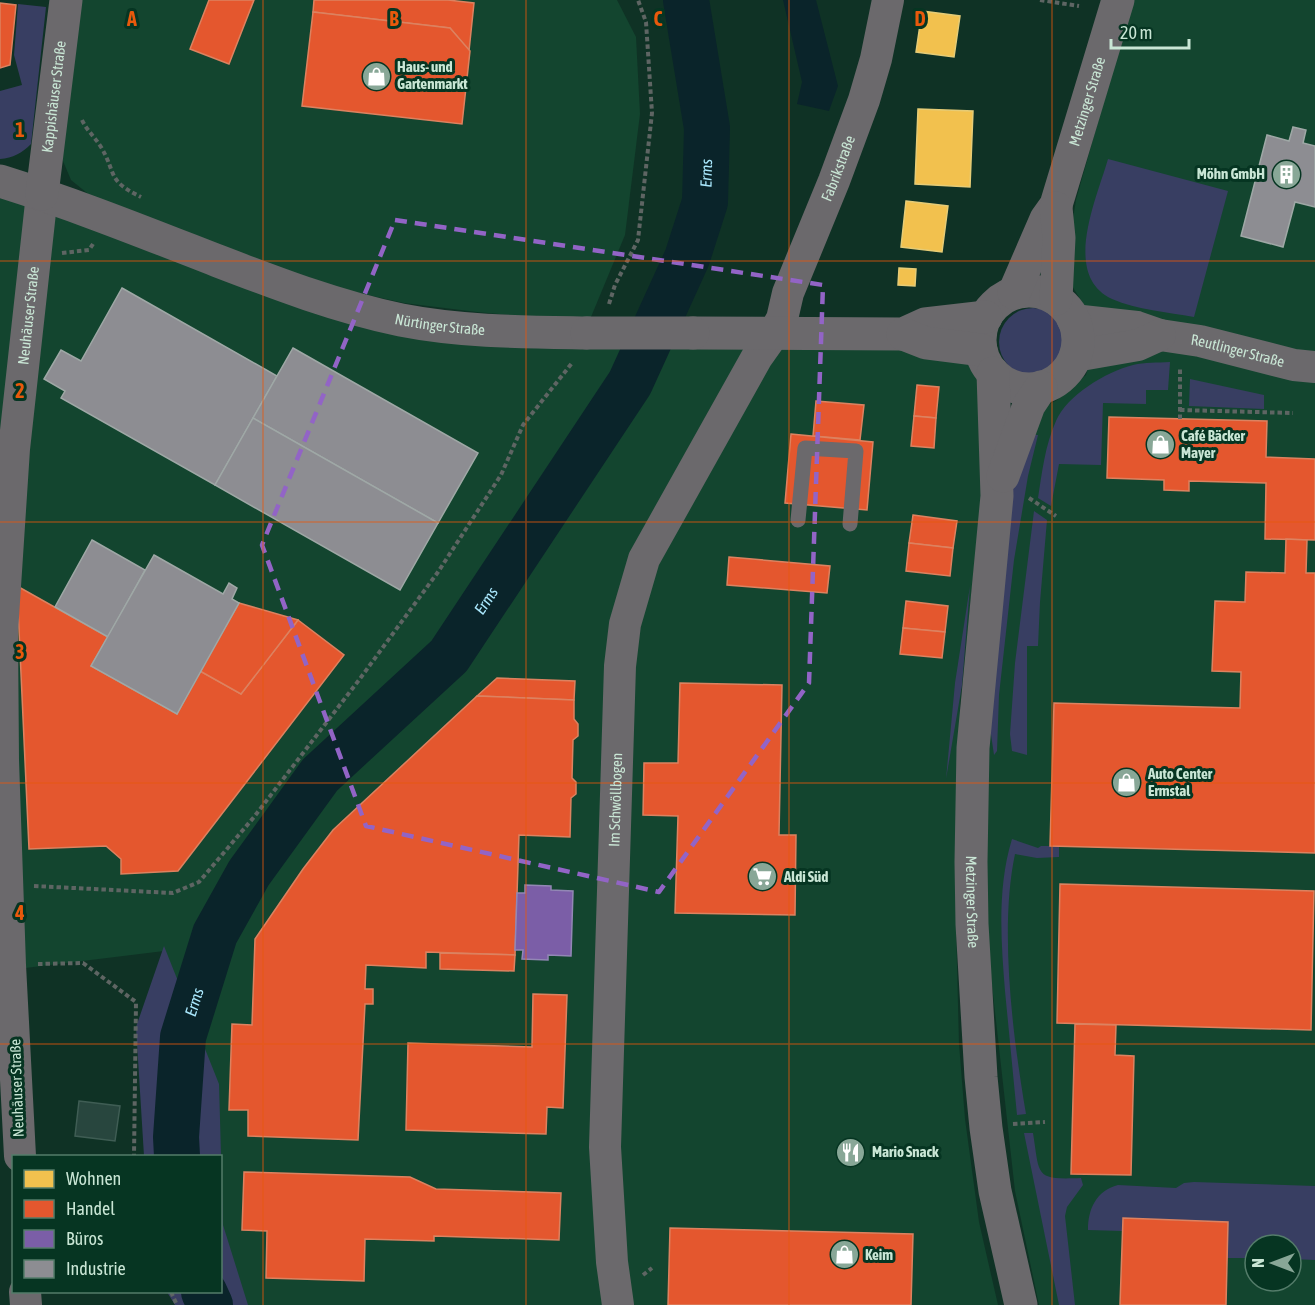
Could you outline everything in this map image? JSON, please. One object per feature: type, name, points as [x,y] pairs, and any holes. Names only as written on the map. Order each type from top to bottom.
[{"type":"street","name":"Kappishäuser Straße","points":[[42,194],[66,0]]},
{"type":"street","name":"Fabrikstraße","points":[[774,333],[782,319],[788,293],[864,100],[876,59],[888,0]]},
{"type":"street","name":"Metzinger Straße","points":[[1021,1305],[995,1191],[986,1128],[972,924],[973,748],[997,496],[987,361],[981,329],[986,317],[998,302],[1014,293],[1046,219],[1056,205],[1118,0]]},
{"type":"street","name":"Nürtinger Straße","points":[[0,181],[42,194],[278,284],[362,310],[416,322],[494,331],[589,336],[693,333],[903,334],[987,361]]},
{"type":"street","name":"Neuhäuser Straße","points":[[20,1155],[10,965],[2,691],[4,597],[21,377],[42,194]]},
{"type":"street","name":"Metzinger Straße","points":[[997,496],[1029,405],[1041,387],[1052,383],[1065,372],[1075,356],[1078,338],[1064,309],[1056,205]]},
{"type":"street","points":[[1014,293],[1035,291],[1064,309]]},
{"type":"street","name":"Reutlinger Straße","points":[[1064,309],[1096,324],[1137,327],[1160,334],[1200,340],[1294,365],[1315,367]]},
{"type":"street","name":"Nürtinger Straße","points":[[903,334],[925,324],[986,317]]},
{"type":"street","name":"Im Schwöllbogen","points":[[618,1305],[612,1262],[605,1147],[620,678],[625,624],[644,559],[757,357],[774,333]]},
{"type":"street","points":[[1075,356],[1138,345],[1160,334]]},
{"type":"street","points":[[987,361],[1012,386],[1041,387]]},
{"type":"lane","points":[[798,520],[805,448],[856,451],[850,524]]},
{"type":"path","points":[[8,893],[28,886],[174,893],[199,882],[254,817],[438,572],[501,475],[523,425],[589,336],[638,240],[652,112],[645,22],[638,0]]},
{"type":"path","points":[[1040,0],[1079,6]]},
{"type":"path","points":[[101,146],[117,182],[128,191],[144,198]]},
{"type":"path","points":[[1179,386],[1179,419]]},
{"type":"path","points":[[1179,410],[1293,413]]},
{"type":"path","points":[[1029,498],[1056,516]]},
{"type":"path","points":[[10,965],[83,963],[136,1002],[135,1155]]},
{"type":"path","points":[[1012,1124],[1045,1122]]},
{"type":"highlighted area","points":[[395,220],[823,285],[809,683],[659,892],[366,826],[262,545]]},
{"type":"shaded area","points":[[74,0],[617,0],[636,37],[640,114],[625,235],[591,317],[530,317],[477,312],[404,303],[345,290],[257,260],[92,197],[71,180],[63,161],[59,141]]},
{"type":"shaded area","points":[[783,0],[816,0],[838,86],[829,111],[797,104],[802,82]]},
{"type":"shaded area","points":[[1132,0],[1315,0],[1315,1305],[1039,1305],[1015,1191],[989,958],[985,862],[986,748],[1033,421],[1046,406],[1057,400],[1086,375],[1093,350],[1093,327],[1072,286],[1068,250],[1076,200]]},
{"type":"shaded area","points":[[18,4],[46,7],[31,144],[9,158],[0,159],[0,91],[22,85],[14,55]]},
{"type":"shaded area","points":[[1108,159],[1228,191],[1194,317],[1142,308],[1112,299],[1097,288],[1088,272],[1085,254],[1087,235]]},
{"type":"shaded area","points":[[0,195],[340,311],[942,350],[958,356],[971,367],[980,383],[987,441],[960,705],[956,926],[959,1044],[965,1119],[979,1222],[998,1305],[246,1305],[223,1230],[218,1089],[164,951],[9,970],[0,600]]},
{"type":"shaded area","points":[[1033,308],[1046,311],[1057,318],[1064,329],[1067,342],[1064,355],[1057,366],[1046,373],[1033,376],[1020,373],[1009,366],[1002,355],[999,342],[1002,329],[1009,318],[1020,311]]},
{"type":"shaded area","points":[[1170,362],[1168,390],[1146,390],[1146,404],[1103,403],[1101,465],[1059,464],[1051,506],[1038,498],[1049,440],[1061,411],[1069,402],[1088,386],[1122,368],[1142,363]]},
{"type":"shaded area","points":[[1190,379],[1264,395],[1264,409],[1189,406]]},
{"type":"shaded area","points":[[1027,434],[1038,435],[1028,476],[1014,560],[999,695],[997,751],[994,755],[988,714],[1011,495]]},
{"type":"shaded area","points":[[1034,511],[1047,520],[1038,646],[1027,646],[1027,755],[1012,751],[1010,734],[1015,663]]},
{"type":"shaded area","points":[[970,586],[962,685],[946,779],[955,683]]},
{"type":"shaded area","points":[[1012,839],[1038,848],[1059,846],[1059,857],[1037,858],[1015,854],[1010,884],[1008,950],[1010,984],[1026,1114],[1017,1115],[1002,934],[1004,876]]},
{"type":"shaded area","points":[[164,946],[219,1084],[221,1155],[144,1155],[136,1027]]},
{"type":"shaded area","points":[[1024,1133],[1033,1133],[1039,1167],[1047,1176],[1081,1178],[1083,1185],[1067,1207],[1065,1216],[1075,1305],[1059,1305]]},
{"type":"shaded area","points":[[1184,1183],[1315,1186],[1315,1260],[1303,1260],[1303,1233],[1243,1233],[1243,1258],[1227,1258],[1228,1222],[1123,1218],[1122,1231],[1088,1230],[1095,1202],[1110,1188],[1118,1185],[1176,1188]]},
{"type":"shaded area","points":[[222,1190],[223,1225],[248,1305],[175,1305],[168,1293],[222,1293]]},
{"type":"building: Wohnen","points":[[922,11],[960,16],[954,57],[916,52]]},
{"type":"building: Wohnen","points":[[918,109],[973,111],[970,187],[915,184]]},
{"type":"building: Wohnen","points":[[906,201],[948,206],[942,252],[901,247]]},
{"type":"building: Wohnen","points":[[899,268],[916,269],[915,286],[898,285]]},
{"type":"building: Handel","points":[[209,0],[254,0],[229,64],[190,49]]},
{"type":"building: Handel","points":[[314,0],[448,0],[474,3],[469,51],[450,28],[313,12]]},
{"type":"building: Handel","points":[[0,3],[16,5],[10,65],[0,68]]},
{"type":"building: Handel","points":[[313,12],[450,28],[470,51],[462,124],[302,106]]},
{"type":"building: Handel","points":[[917,385],[939,387],[936,418],[914,416]]},
{"type":"building: Handel","points":[[816,401],[864,405],[860,440],[813,436]]},
{"type":"building: Handel","points":[[914,416],[936,418],[934,448],[911,446]]},
{"type":"building: Handel","points":[[1109,417],[1267,421],[1266,457],[1315,459],[1315,540],[1265,539],[1266,483],[1189,481],[1189,491],[1164,490],[1164,480],[1107,478]]},
{"type":"building: Handel","points":[[791,434],[873,442],[867,510],[785,503]]},
{"type":"building: Handel","points":[[913,515],[957,521],[953,548],[909,543]]},
{"type":"building: Handel","points":[[1286,539],[1307,540],[1306,573],[1315,573],[1315,853],[1050,846],[1054,703],[1240,708],[1241,672],[1212,671],[1215,601],[1245,602],[1246,572],[1285,573]]},
{"type":"building: Handel","points":[[909,543],[953,548],[950,576],[906,571]]},
{"type":"building: Handel","points":[[729,557],[830,566],[827,593],[727,585]]},
{"type":"building: Handel","points":[[17,586],[108,637],[91,666],[177,714],[200,671],[241,694],[298,620],[344,655],[178,871],[121,874],[121,859],[106,846],[29,849]]},
{"type":"building: Handel","points":[[906,601],[948,606],[945,632],[903,628]]},
{"type":"building: Handel","points":[[239,603],[298,620],[241,694],[200,671]]},
{"type":"building: Handel","points":[[903,628],[945,632],[942,658],[900,654]]},
{"type":"building: Handel","points":[[497,678],[575,681],[574,700],[477,696]]},
{"type":"building: Handel","points":[[680,683],[782,685],[779,835],[796,835],[795,915],[675,913],[678,816],[643,815],[644,763],[678,763]]},
{"type":"building: Handel","points":[[477,696],[574,700],[574,719],[578,724],[578,736],[573,740],[572,778],[576,782],[576,794],[571,798],[570,837],[519,835],[515,955],[426,952],[426,968],[366,965],[365,989],[373,989],[373,1004],[365,1004],[358,1140],[248,1136],[248,1110],[229,1110],[232,1024],[252,1025],[255,939],[333,830]]},
{"type":"building: Handel","points":[[1060,884],[1314,891],[1311,1030],[1057,1023]]},
{"type":"building: Handel","points":[[440,953],[515,955],[514,971],[440,969]]},
{"type":"building: Handel","points":[[533,994],[567,995],[563,1108],[547,1107],[546,1134],[406,1130],[408,1043],[532,1047]]},
{"type":"building: Handel","points":[[1075,1024],[1116,1025],[1115,1055],[1134,1056],[1131,1175],[1071,1174]]},
{"type":"building: Handel","points":[[244,1172],[410,1177],[436,1189],[561,1193],[559,1240],[434,1236],[434,1241],[365,1239],[364,1281],[266,1278],[267,1231],[242,1230]]},
{"type":"building: Handel","points":[[1123,1218],[1228,1222],[1226,1305],[1120,1305]]},
{"type":"building: Handel","points":[[670,1228],[913,1234],[911,1305],[668,1305]]},
{"type":"building: Büros","points":[[525,885],[551,886],[551,890],[573,891],[571,956],[548,955],[548,960],[522,959],[523,950],[515,950],[517,893],[525,893]]},
{"type":"building: Industrie","name":"Möhn GmbH","points":[[1293,127],[1306,130],[1303,143],[1315,146],[1315,207],[1295,202],[1283,247],[1241,236],[1267,135],[1289,141]]},
{"type":"building: Industrie","points":[[122,288],[277,376],[215,485],[61,398],[65,391],[44,379],[61,350],[81,361]]},
{"type":"building: Industrie","points":[[293,348],[478,453],[438,523],[253,418]]},
{"type":"building: Industrie","points":[[253,418],[438,523],[400,590],[215,485]]},
{"type":"building: Industrie","points":[[92,540],[145,570],[108,637],[55,607]]},
{"type":"building: Industrie","points":[[154,555],[223,594],[229,583],[237,588],[232,599],[239,603],[177,714],[91,666]]},
{"type":"building: Sonstige","points":[[79,1101],[120,1106],[115,1141],[75,1136]]},
{"type":"waterway","name":"Erms","points":[[177,1155],[176,1137],[183,1037],[215,934],[249,873],[320,775],[449,656],[630,383],[687,258],[705,202],[707,128],[686,0]]},
{"type":"waterway","name":"Erms","points":[[204,1293],[210,1305]]},
{"type":"place","name":"Haus- und Gartenmarkt","points":[[376,76]]},
{"type":"place","name":"Möhn GmbH","points":[[1286,174]]},
{"type":"place","name":"Café Bäcker Mayer","points":[[1160,445]]},
{"type":"place","name":"Auto Center Ermstal","points":[[1127,783]]},
{"type":"place","name":"Aldi Süd","points":[[763,877]]},
{"type":"place","name":"Mario Snack","points":[[851,1152]]},
{"type":"place","name":"Keim","points":[[844,1255]]}]
